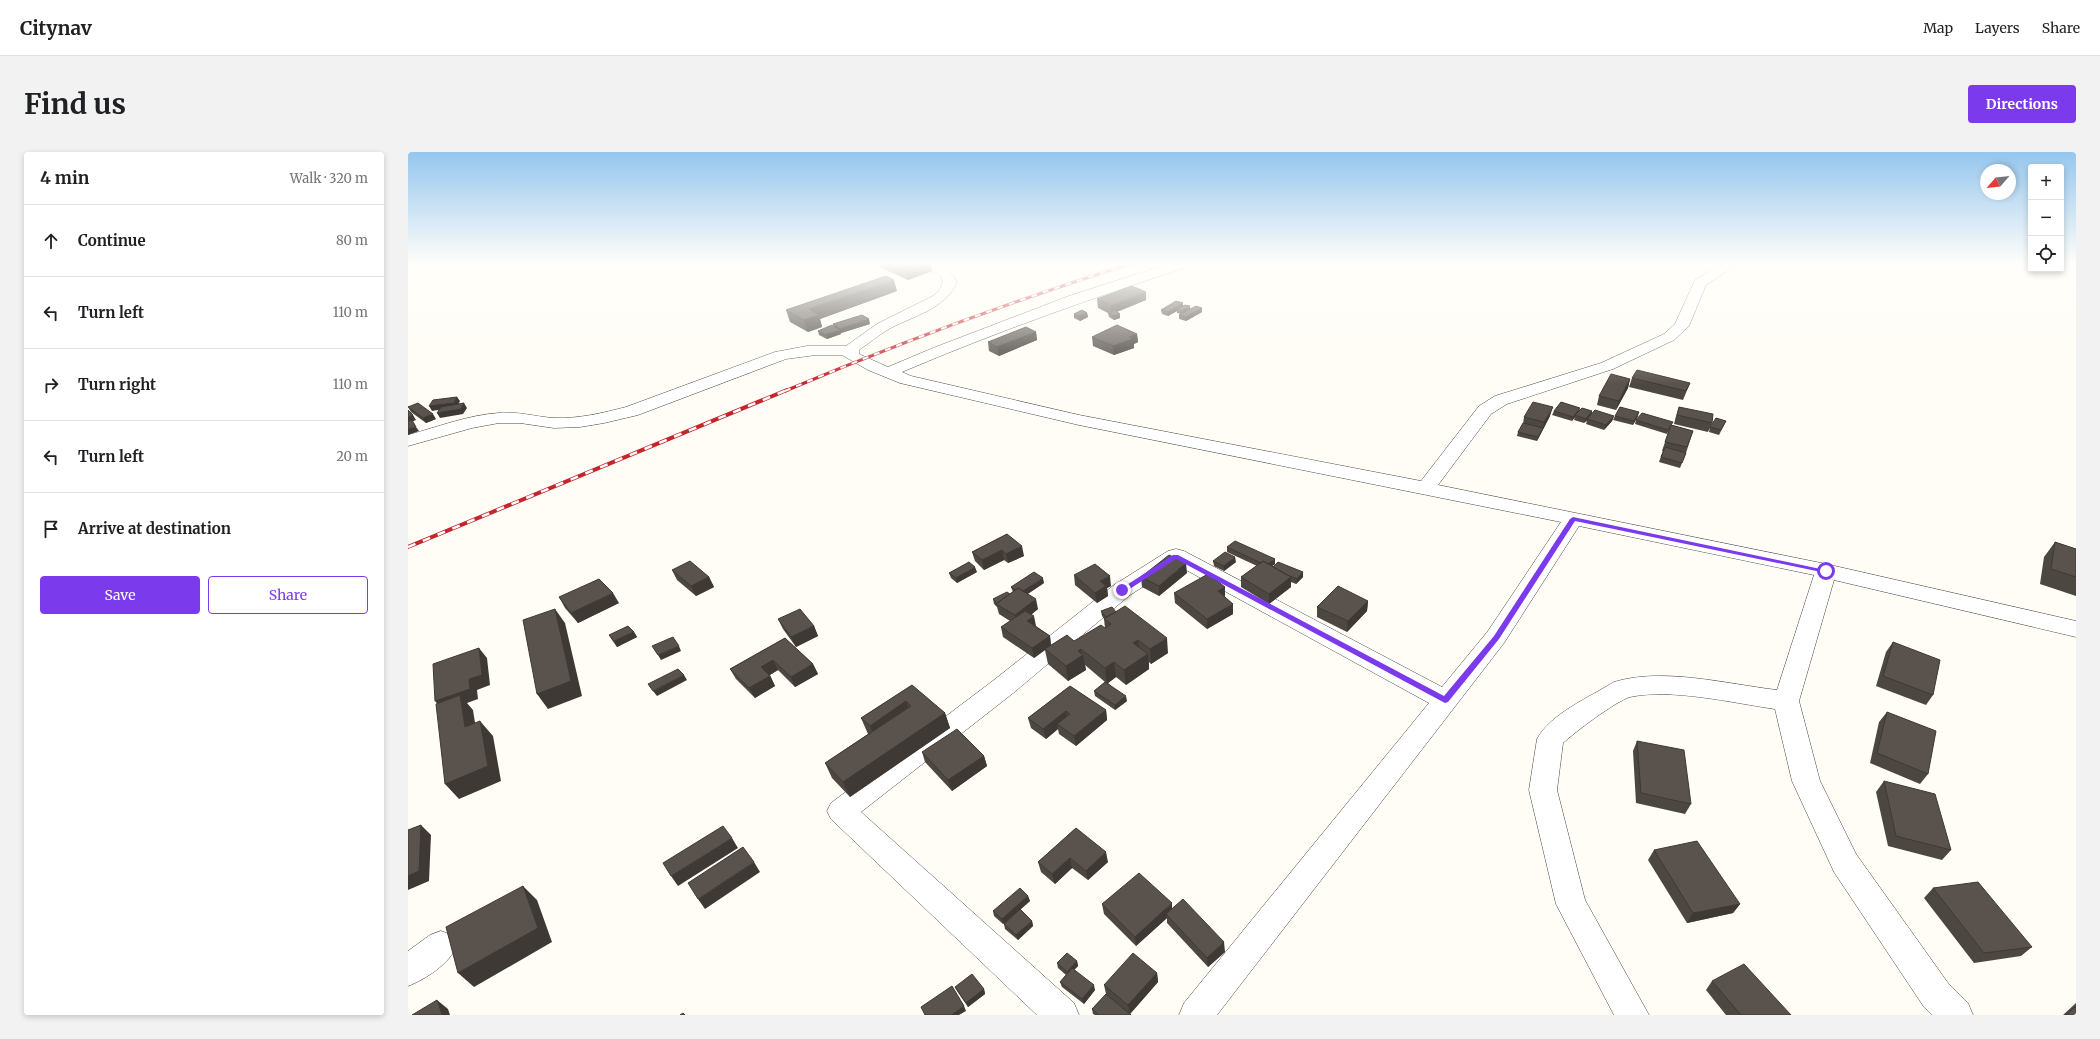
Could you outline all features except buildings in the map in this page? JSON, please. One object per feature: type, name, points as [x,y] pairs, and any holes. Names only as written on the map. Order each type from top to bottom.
[{"type":"street","points":[[851,351],[853,347],[882,327],[931,303]]},
{"type":"street","points":[[887,373],[938,351],[1063,303]]},
{"type":"street","points":[[1426,488],[1485,410],[1501,400],[1607,366],[1670,337],[1682,326],[1692,303]]},
{"type":"street","points":[[408,441],[470,423],[499,418],[520,418],[554,423],[580,422],[604,418],[632,411],[781,354],[801,350],[822,349],[851,351]]},
{"type":"street","points":[[851,351],[852,356],[859,360],[906,380],[1079,420],[1426,488],[1826,571],[2076,629]]},
{"type":"street","points":[[1196,1015],[1496,637],[1573,519]]},
{"type":"street","points":[[1062,1015],[841,811],[1003,687],[1122,590],[1176,556],[1445,700]]},
{"type":"street","points":[[1826,571],[1786,701],[1806,781],[1845,863],[1936,995],[1956,1015]]},
{"type":"street","points":[[1632,1015],[1570,904],[1543,790],[1550,739],[1569,722],[1623,688],[1661,684],[1786,701]]},
{"type":"street","points":[[408,970],[441,946]]},
{"type":"railway","points":[[785,391],[871,356],[1013,303]]},
{"type":"railway","points":[[408,547],[787,390]]},
{"type":"route","points":[[1122,590],[1176,556],[1445,700],[1496,637],[1573,519],[1826,571]]}]
